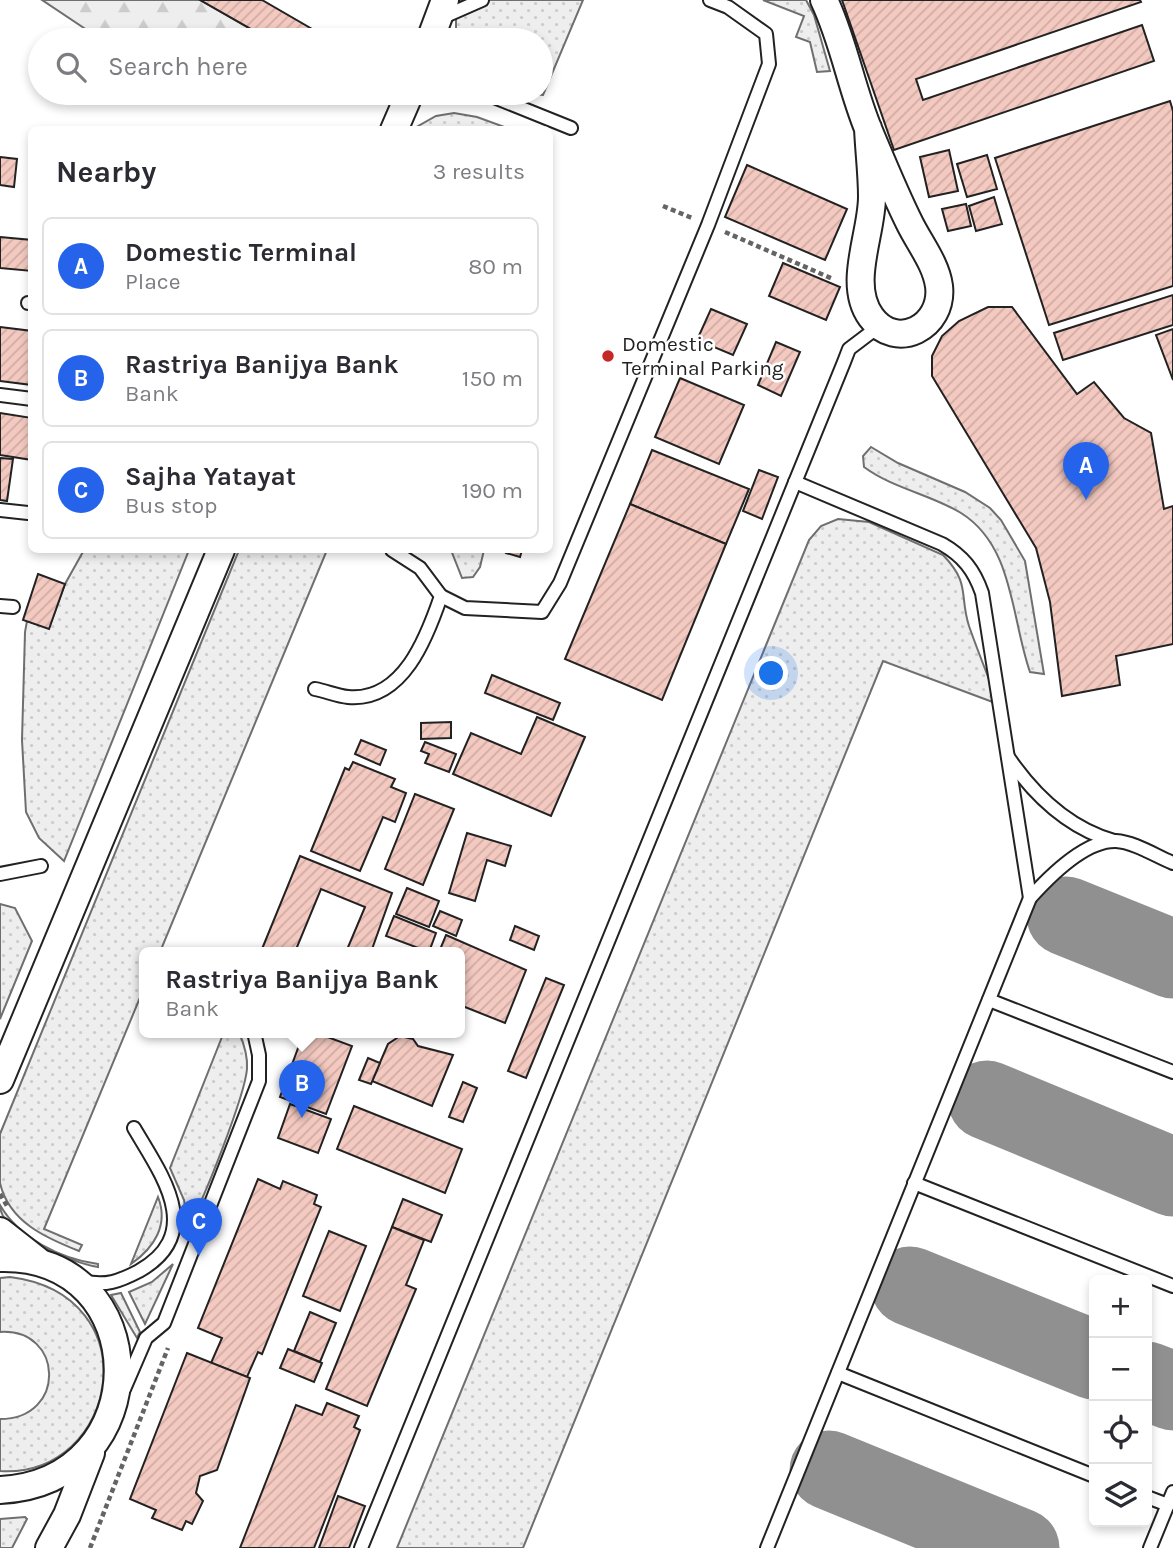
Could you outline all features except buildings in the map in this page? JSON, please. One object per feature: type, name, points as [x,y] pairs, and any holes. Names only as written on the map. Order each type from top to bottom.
[{"type":"street","points":[[824,0],[838,33],[868,128],[910,223],[935,270],[939,303],[933,318],[922,329],[894,334],[878,327],[866,310],[861,290],[872,199],[868,128]]},
{"type":"street","points":[[396,126],[405,105]]},
{"type":"street","points":[[0,1080],[220,553]]},
{"type":"street","points":[[0,1231],[40,1261],[70,1276],[93,1299],[113,1333],[120,1375],[112,1414],[94,1445],[67,1515],[49,1548]]},
{"type":"street","points":[[0,1258],[40,1261]]},
{"type":"street","points":[[0,1490],[38,1485],[57,1476],[76,1464],[94,1445]]},
{"type":"lane","points":[[438,20],[482,0]]},
{"type":"lane","points":[[397,553],[420,568],[442,596],[465,608],[509,613],[542,612],[560,583],[708,225],[769,64],[766,34],[728,7],[710,0]]},
{"type":"lane","points":[[514,105],[571,128]]},
{"type":"lane","points":[[361,1548],[849,349],[878,327]]},
{"type":"lane","points":[[0,395],[28,398]]},
{"type":"lane","points":[[795,482],[942,544],[967,563],[982,593],[1005,753],[1030,898]]},
{"type":"lane","points":[[0,510],[28,513]]},
{"type":"lane","points":[[316,689],[350,697],[377,691],[403,675],[422,647],[442,596]]},
{"type":"lane","points":[[1005,753],[1030,789],[1091,834],[1173,863]]},
{"type":"lane","points":[[767,1548],[1030,898],[1054,870],[1083,852],[1115,841]]},
{"type":"lane","points":[[0,861],[7,874],[41,866]]},
{"type":"lane","points":[[989,1000],[1173,1072]]},
{"type":"lane","points":[[112,1414],[146,1338],[164,1323],[258,1081],[259,1055],[255,1038]]},
{"type":"lane","points":[[70,1276],[108,1284],[152,1262],[167,1244],[175,1219],[170,1190],[134,1128]]},
{"type":"lane","points":[[914,1183],[1173,1286]]},
{"type":"lane","points":[[838,1373],[1089,1474]]},
{"type":"lane","points":[[1150,1548],[1173,1492]]},
{"type":"lane","points":[[1152,1499],[1168,1505]]},
{"type":"path","points":[[663,206],[861,290]]},
{"type":"green space","points":[[42,0],[200,0],[250,28],[84,28]]},
{"type":"green space","points":[[460,0],[583,0],[553,71],[553,28],[456,28],[456,13]]},
{"type":"green space","points":[[763,0],[806,0],[814,15],[830,71],[817,72],[810,42],[796,37],[804,16]]},
{"type":"green space","points":[[454,113],[477,117],[502,126],[418,126],[436,116]]},
{"type":"green space","points":[[871,447],[898,463],[965,492],[990,508],[1001,520],[1025,561],[1044,674],[1030,672],[1008,585],[991,544],[978,527],[961,513],[887,481],[864,467],[863,456]]},
{"type":"green space","points":[[838,519],[869,522],[943,555],[952,565],[961,582],[969,626],[998,704],[883,661],[523,1548],[397,1548],[809,540],[821,526]]},
{"type":"green space","points":[[82,553],[188,553],[64,861],[39,838],[26,812],[22,740],[27,621],[49,628],[65,584]]},
{"type":"green space","points":[[238,553],[326,553],[162,947],[139,947],[139,1000],[44,1229],[82,1245],[79,1251],[31,1227],[12,1208],[0,1183],[0,1134]]},
{"type":"green space","points":[[452,553],[483,553],[480,567],[473,577],[462,578]]},
{"type":"green space","points":[[0,904],[15,908],[32,941],[0,1019]]},
{"type":"green space","points":[[222,1038],[241,1038],[247,1059],[245,1082],[222,1149],[188,1226],[184,1200],[170,1168]]},
{"type":"green space","points":[[158,1197],[162,1217],[157,1235],[146,1251],[131,1264]]},
{"type":"green space","points":[[0,1205],[18,1227],[42,1245],[70,1257],[98,1264],[98,1267],[56,1254],[24,1237],[3,1216]]},
{"type":"green space","points":[[173,1264],[145,1324],[129,1292],[152,1282]]},
{"type":"green space","points":[[10,1277],[55,1291],[85,1316],[101,1348],[103,1383],[93,1417],[72,1446],[40,1465],[0,1471],[0,1419],[22,1415],[37,1405],[46,1390],[49,1374],[46,1358],[36,1344],[21,1335],[0,1332],[0,1278]]},
{"type":"green space","points":[[121,1293],[140,1332],[137,1338],[111,1295]]},
{"type":"green space","points":[[0,1519],[27,1519],[12,1548],[0,1548]]},
{"type":"taxiway","points":[[1066,916],[1173,959]]},
{"type":"taxiway","points":[[987,1100],[1173,1177]]},
{"type":"taxiway","points":[[910,1286],[1089,1358]]},
{"type":"taxiway","points":[[1152,1383],[1173,1391]]},
{"type":"taxiway","points":[[829,1470],[1020,1548]]},
{"type":"place","name":"Domestic Terminal Parking","points":[[608,356]]},
{"type":"place","name":"Domestic Terminal","points":[[1086,500]]},
{"type":"place","name":"Rastriya Banijya Bank","points":[[302,1118]]},
{"type":"place","name":"Sajha Yatayat","points":[[199,1256]]}]
